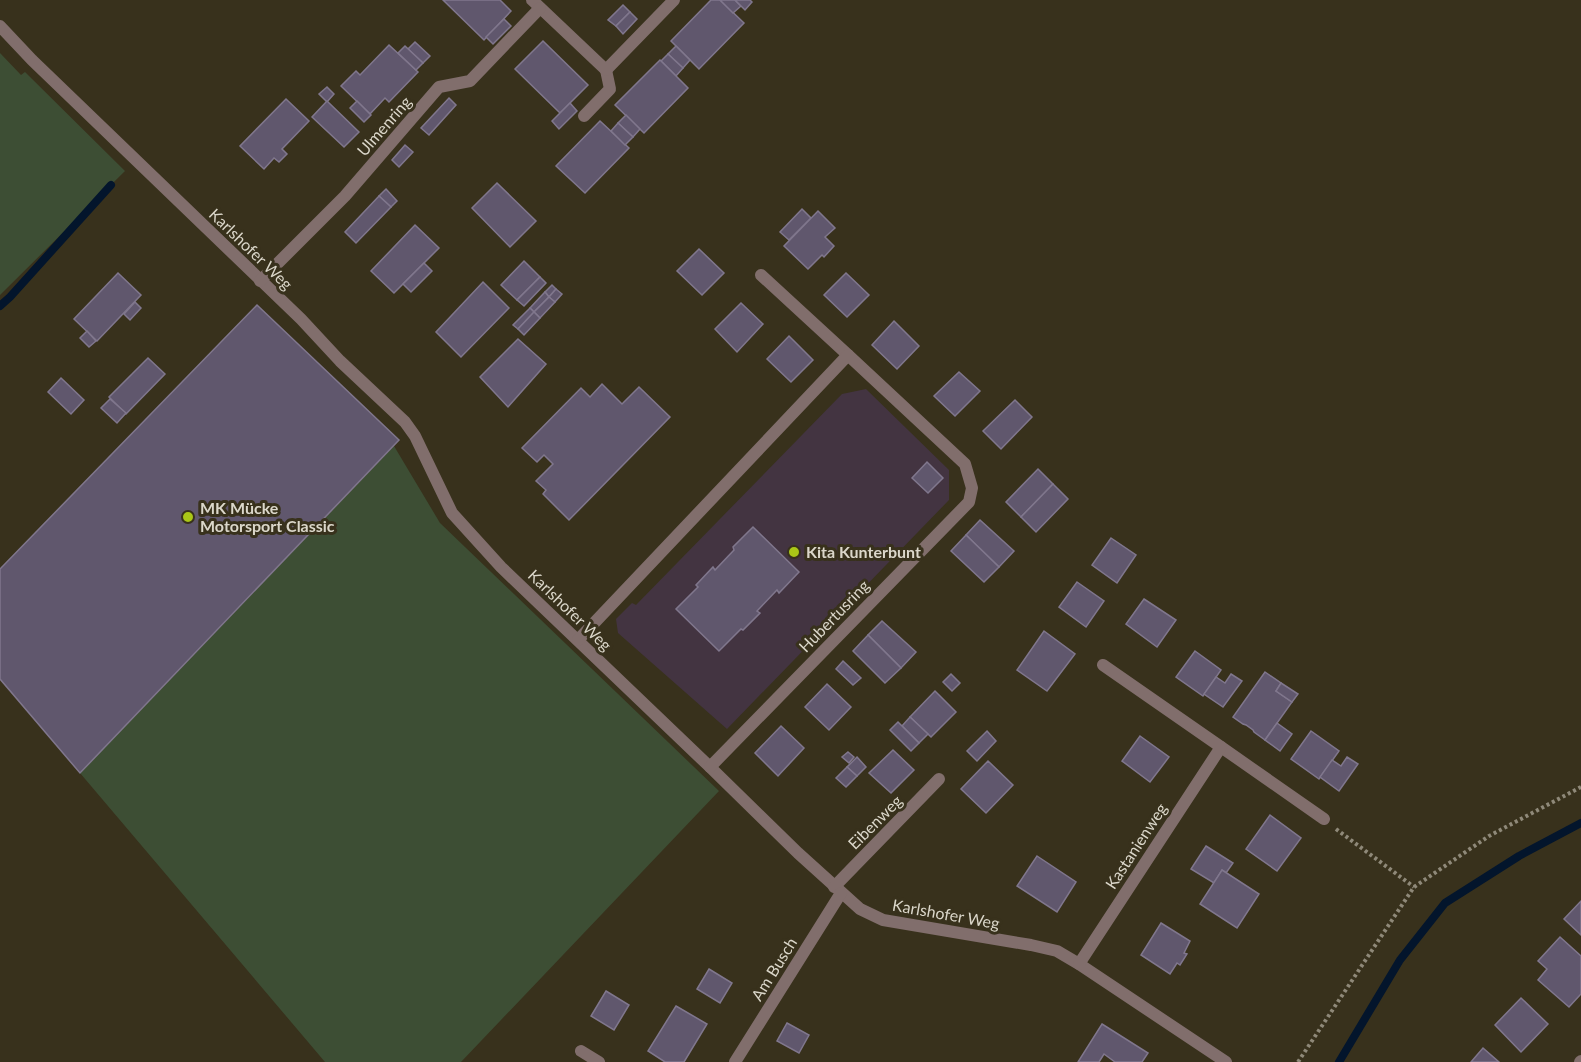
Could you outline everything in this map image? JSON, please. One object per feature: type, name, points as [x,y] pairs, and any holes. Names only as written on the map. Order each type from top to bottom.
[{"type":"street","points":[[584,116],[610,89],[606,70],[674,0]]},
{"type":"street","name":"Ulmenring","points":[[260,280],[345,196],[439,87],[470,81],[536,4],[606,70]]},
{"type":"street","name":"Karlshofer Weg","points":[[0,26],[32,60],[405,422],[415,436],[452,513],[501,567],[837,890],[860,909],[883,920],[1057,951],[1226,1062]]},
{"type":"street","name":"Hubertusring","points":[[710,767],[969,502],[972,488],[965,464],[761,275]]},
{"type":"street","points":[[578,640],[848,355]]},
{"type":"street","points":[[1103,665],[1324,819]]},
{"type":"street","name":"Kastanienweg","points":[[1079,964],[1221,747]]},
{"type":"street","name":"Eibenweg","points":[[837,890],[939,779]]},
{"type":"street","name":"Am Busch","points":[[735,1062],[837,890]]},
{"type":"street","points":[[581,1051],[599,1062]]},
{"type":"path","points":[[1298,1062],[1414,887],[1489,836],[1581,787]]},
{"type":"path","points":[[1324,819],[1414,887]]},
{"type":"shaded area","name":"Kita Kunterbunt","points":[[866,389],[949,470],[949,500],[727,729],[618,633],[616,619],[632,603],[636,605],[842,394]]},
{"type":"green space","points":[[0,53],[21,75],[25,72],[125,171],[0,295]]},
{"type":"green space","points":[[394,446],[440,523],[719,791],[461,1062],[325,1062],[80,773]]},
{"type":"building","points":[[443,0],[500,0],[511,11],[484,40]]},
{"type":"building","points":[[711,0],[720,0],[744,23],[699,69],[671,41]]},
{"type":"building","points":[[720,0],[735,0],[741,6],[733,13]]},
{"type":"building","points":[[735,0],[750,0],[752,2],[745,10]]},
{"type":"building","points":[[623,5],[630,12],[616,26],[608,20]]},
{"type":"building","points":[[630,12],[637,19],[623,34],[616,26]]},
{"type":"building","points":[[504,19],[511,26],[493,44],[486,37]]},
{"type":"building","points":[[543,41],[588,85],[560,113],[515,69]]},
{"type":"building","points":[[415,42],[430,56],[423,63],[408,49]]},
{"type":"building","points":[[389,45],[418,72],[389,102],[385,98],[370,114],[341,86],[356,71],[360,75]]},
{"type":"building","points":[[405,46],[423,63],[416,70],[398,53]]},
{"type":"building","points":[[676,46],[690,60],[683,68],[668,54]]},
{"type":"building","points":[[668,54],[683,68],[676,76],[661,61]]},
{"type":"building","points":[[660,60],[688,88],[644,133],[615,105]]},
{"type":"building","points":[[327,87],[334,94],[327,102],[319,94]]},
{"type":"building","points":[[449,98],[456,105],[429,135],[421,128]]},
{"type":"building","points":[[286,99],[309,121],[282,149],[287,154],[279,162],[274,158],[264,169],[240,146]]},
{"type":"building","points":[[327,101],[359,132],[344,147],[312,117]]},
{"type":"building","points":[[357,101],[371,115],[364,122],[350,108]]},
{"type":"building","points":[[570,103],[577,111],[559,129],[552,121]]},
{"type":"building","points":[[626,115],[640,129],[633,137],[618,123]]},
{"type":"building","points":[[600,121],[629,148],[585,193],[556,166]]},
{"type":"building","points":[[618,123],[633,137],[625,145],[611,131]]},
{"type":"building","points":[[405,145],[413,152],[399,167],[392,160]]},
{"type":"building","points":[[497,183],[536,221],[510,247],[472,208]]},
{"type":"building","points":[[386,189],[397,201],[391,207],[379,196]]},
{"type":"building","points":[[379,196],[391,207],[356,243],[345,232]]},
{"type":"building","points":[[802,209],[811,218],[789,240],[780,232]]},
{"type":"building","points":[[818,211],[835,228],[825,237],[834,246],[808,269],[784,246]]},
{"type":"building","points":[[415,225],[439,248],[394,293],[371,271]]},
{"type":"building","points":[[699,249],[724,273],[702,295],[677,271]]},
{"type":"building","points":[[524,261],[540,277],[517,300],[501,285]]},
{"type":"building","points":[[424,263],[432,271],[411,292],[403,284]]},
{"type":"building","points":[[118,273],[141,295],[97,341],[74,319]]},
{"type":"building","points":[[846,273],[869,295],[847,317],[824,295]]},
{"type":"building","points":[[540,277],[546,283],[524,306],[517,300]]},
{"type":"building","points":[[483,282],[509,308],[461,357],[436,332]]},
{"type":"building","points":[[552,285],[556,289],[549,297],[545,292]]},
{"type":"building","points":[[556,289],[562,294],[555,302],[549,297]]},
{"type":"building","points":[[545,292],[549,297],[534,312],[530,308]]},
{"type":"building","points":[[549,297],[555,302],[540,318],[534,312]]},
{"type":"building","points":[[135,302],[141,308],[130,320],[124,314]]},
{"type":"building","points":[[741,303],[763,324],[737,352],[715,329]]},
{"type":"building","name":"MK Mücke Motorsport Classic","points":[[257,305],[399,440],[80,773],[0,679],[0,569]]},
{"type":"building","points":[[530,308],[534,312],[518,329],[513,325]]},
{"type":"building","points":[[534,312],[540,318],[524,335],[518,329]]},
{"type":"building","points":[[894,321],[919,346],[897,369],[872,345]]},
{"type":"building","points":[[87,331],[96,341],[89,347],[80,338]]},
{"type":"building","points":[[789,336],[813,360],[791,382],[767,359]]},
{"type":"building","points":[[518,339],[546,364],[508,407],[480,377]]},
{"type":"building","points":[[148,358],[165,374],[126,414],[109,397]]},
{"type":"building","points":[[959,372],[980,391],[955,416],[934,396]]},
{"type":"building","points":[[61,378],[84,400],[71,414],[48,392]]},
{"type":"building","points":[[602,384],[622,404],[639,387],[670,417],[569,520],[543,494],[546,490],[536,481],[553,464],[544,455],[537,462],[522,448],[581,388],[590,397]]},
{"type":"building","points":[[110,399],[126,413],[117,423],[101,408]]},
{"type":"building","points":[[1015,400],[1032,417],[1001,449],[983,431]]},
{"type":"building","points":[[927,462],[943,478],[928,493],[912,478]]},
{"type":"building","points":[[1038,469],[1053,484],[1021,517],[1006,502]]},
{"type":"building","points":[[1053,484],[1068,499],[1036,532],[1021,517]]},
{"type":"building","points":[[980,520],[1014,551],[999,567],[966,535]]},
{"type":"building","points":[[753,527],[799,572],[779,593],[777,590],[757,611],[760,613],[719,651],[676,609],[698,587],[696,585],[713,567],[715,570],[734,550],[733,547]]},
{"type":"building","points":[[966,535],[999,567],[984,582],[951,551]]},
{"type":"building","points":[[1111,538],[1136,555],[1117,583],[1092,565]]},
{"type":"building","points":[[1077,582],[1104,601],[1086,627],[1059,607]]},
{"type":"building","points":[[1144,599],[1176,620],[1157,647],[1126,624]]},
{"type":"building","points":[[882,621],[916,652],[901,668],[868,635]]},
{"type":"building","points":[[1044,631],[1075,654],[1047,691],[1017,670]]},
{"type":"building","points":[[868,635],[901,668],[885,683],[853,651]]},
{"type":"building","points":[[1195,651],[1221,670],[1203,696],[1176,677]]},
{"type":"building","points":[[843,661],[861,678],[853,685],[836,669]]},
{"type":"building","points":[[1265,672],[1281,683],[1276,691],[1292,702],[1265,740],[1233,717]]},
{"type":"building","points":[[951,674],[960,683],[952,691],[943,682]]},
{"type":"building","points":[[1231,674],[1242,681],[1223,707],[1204,694],[1216,677],[1225,683]]},
{"type":"building","points":[[1281,683],[1298,694],[1292,702],[1276,691]]},
{"type":"building","points":[[827,684],[851,707],[829,730],[805,707]]},
{"type":"building","points":[[935,691],[956,712],[931,737],[910,717]]},
{"type":"building","points":[[910,717],[928,734],[919,743],[902,726]]},
{"type":"building","points":[[898,722],[919,743],[911,751],[890,730]]},
{"type":"building","points":[[1277,723],[1292,734],[1280,751],[1265,740]]},
{"type":"building","points":[[781,726],[804,748],[778,776],[755,753]]},
{"type":"building","points":[[987,731],[996,741],[977,761],[967,751]]},
{"type":"building","points":[[1311,731],[1339,751],[1319,779],[1291,759]]},
{"type":"building","points":[[1140,736],[1169,757],[1150,782],[1122,761]]},
{"type":"building","points":[[893,750],[914,770],[891,793],[869,773]]},
{"type":"building","points":[[848,752],[854,757],[849,763],[842,757]]},
{"type":"building","points":[[857,757],[866,767],[857,776],[847,767]]},
{"type":"building","points":[[1347,757],[1358,764],[1339,791],[1320,777],[1332,760],[1341,766]]},
{"type":"building","points":[[988,761],[1013,785],[986,813],[961,789]]},
{"type":"building","points":[[847,767],[857,776],[846,787],[836,778]]},
{"type":"building","points":[[1270,815],[1301,838],[1277,871],[1246,849]]},
{"type":"building","points":[[1206,846],[1233,863],[1226,873],[1222,870],[1214,883],[1191,869]]},
{"type":"building","points":[[1037,856],[1076,882],[1057,912],[1017,886]]},
{"type":"building","points":[[1222,870],[1259,894],[1237,928],[1200,904]]},
{"type":"building","points":[[1581,901],[1581,935],[1564,919]]},
{"type":"building","points":[[1161,923],[1190,941],[1184,953],[1187,954],[1170,974],[1141,955]]},
{"type":"building","points":[[1560,937],[1581,956],[1581,994],[1569,1007],[1538,980],[1547,969],[1538,961]]},
{"type":"building","points":[[709,969],[732,983],[720,1003],[697,989]]},
{"type":"building","points":[[606,991],[629,1005],[614,1030],[591,1016]]},
{"type":"building","points":[[1521,998],[1548,1024],[1521,1052],[1495,1025]]},
{"type":"building","points":[[676,1006],[707,1024],[684,1062],[665,1062],[648,1051]]},
{"type":"building","points":[[787,1023],[809,1035],[799,1053],[777,1041]]},
{"type":"building","points":[[1102,1024],[1148,1053],[1142,1062],[1115,1062],[1104,1054],[1099,1062],[1078,1062]]},
{"type":"building","points":[[1483,1048],[1499,1062],[1471,1062]]},
{"type":"waterway","points":[[0,306],[111,185]]},
{"type":"waterway","points":[[1339,1062],[1400,960],[1445,903],[1519,856],[1581,823]]},
{"type":"place","name":"MK Mücke Motorsport Classic","points":[[188,517]]},
{"type":"place","name":"Kita Kunterbunt","points":[[794,552]]}]
